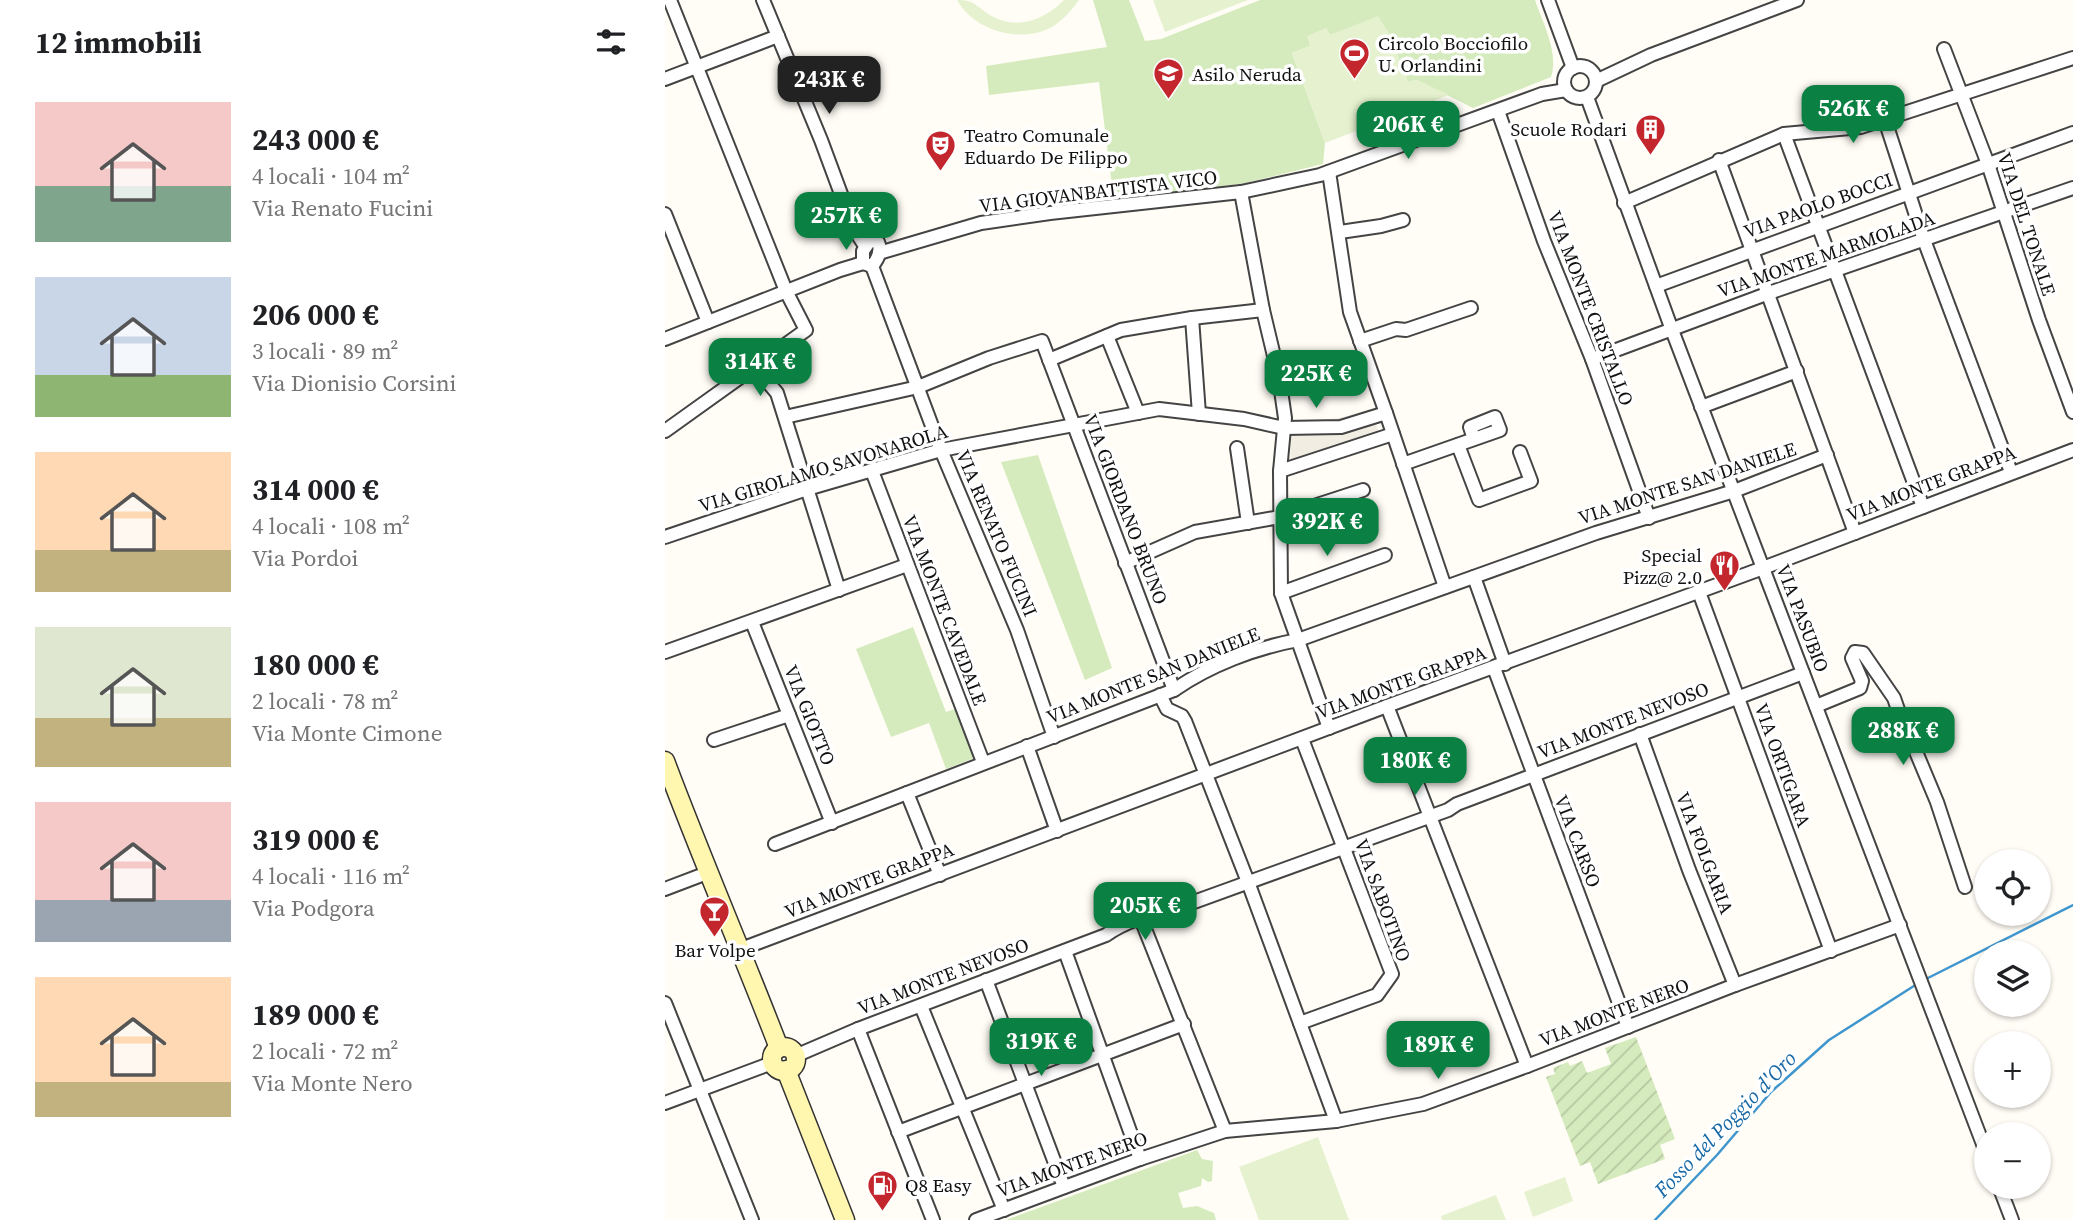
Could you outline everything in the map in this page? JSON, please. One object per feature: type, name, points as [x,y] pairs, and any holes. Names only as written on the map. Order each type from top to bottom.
[{"type":"street","points":[[665,431],[806,330],[786,291],[670,0]]},
{"type":"street","points":[[763,0],[821,140],[854,229],[865,246],[868,265]]},
{"type":"street","points":[[1548,0],[1573,68]]},
{"type":"street","points":[[1593,76],[1797,0]]},
{"type":"street","points":[[665,79],[778,36]]},
{"type":"street","name":"VIA DEL TONALE","points":[[1944,49],[1988,164],[2039,320],[2073,412]]},
{"type":"street","points":[[1625,203],[1784,134],[1861,127],[2073,58]]},
{"type":"street","points":[[1580,66],[1593,76],[1595,87],[1587,97],[1571,96],[1566,90],[1564,81],[1573,68],[1580,66]]},
{"type":"street","name":"VIA GIOVANBATTISTA VICO","points":[[879,253],[981,223],[1241,192],[1329,172],[1542,94],[1566,90]]},
{"type":"street","name":"VIA PASUBIO","points":[[1587,97],[1672,330],[1975,1122]]},
{"type":"street","name":"VIA MONTE CRISTALLO","points":[[1498,111],[1544,242],[1592,359],[1649,518]]},
{"type":"street","points":[[1885,120],[1924,240],[2011,472]]},
{"type":"street","points":[[1784,134],[1923,507]]},
{"type":"street","name":"VIA PAOLO BOCCI","points":[[1656,286],[2073,134]]},
{"type":"street","points":[[1720,160],[1855,533]]},
{"type":"street","points":[[1329,172],[1350,312],[1445,587]]},
{"type":"street","name":"VIA MONTE MARMOLADA","points":[[1592,359],[1769,293],[2073,188]]},
{"type":"street","points":[[1241,192],[1262,310],[1279,377],[1284,428],[1280,471],[1281,593],[1329,728]]},
{"type":"street","points":[[665,214],[708,322]]},
{"type":"street","points":[[1340,232],[1403,220]]},
{"type":"street","points":[[665,339],[786,291],[868,265],[879,253],[878,242],[869,242],[865,246]]},
{"type":"street","name":"VIA RENATO FUCINI","points":[[868,265],[941,450],[1017,631],[1054,737]]},
{"type":"street","points":[[1360,341],[1396,329],[1406,330],[1471,308]]},
{"type":"street","points":[[1049,360],[1121,330],[1262,310]]},
{"type":"street","points":[[1192,318],[1199,414]]},
{"type":"street","points":[[1107,336],[1137,413]]},
{"type":"street","name":"VIA GIORDANO BRUNO","points":[[918,387],[989,358],[1042,341],[1174,690]]},
{"type":"street","points":[[755,367],[777,393],[839,590]]},
{"type":"street","points":[[1702,407],[1797,371]]},
{"type":"street","points":[[785,417],[918,387]]},
{"type":"street","name":"VIA GIROLAMO SAVONAROLA","points":[[665,537],[807,489],[941,450],[1159,409],[1244,419],[1284,428],[1341,427],[1386,413]]},
{"type":"street","points":[[1280,471],[1393,434]]},
{"type":"street","points":[[1403,464],[1474,439]]},
{"type":"street","points":[[1458,445],[1479,500],[1531,481],[1520,452]]},
{"type":"street","points":[[1237,448],[1248,523]]},
{"type":"street","name":"VIA MONTE GRAPPA","points":[[741,949],[2073,450]]},
{"type":"street","name":"VIA MONTE SAN DANIELE","points":[[775,844],[1174,690],[1216,666],[1297,640],[1596,533],[1734,491],[1827,456]]},
{"type":"street","name":"VIA MONTE CAVEDALE","points":[[872,471],[983,762]]},
{"type":"street","points":[[1125,563],[1195,532],[1280,517],[1363,490]]},
{"type":"street","points":[[1281,593],[1385,555]]},
{"type":"street","points":[[665,652],[907,565]]},
{"type":"street","name":"VIA CARSO","points":[[1474,577],[1532,774],[1628,1027]]},
{"type":"street","name":"VIA ORTIGARA","points":[[1699,592],[1831,951]]},
{"type":"street","name":"VIA GIOTTO","points":[[752,622],[832,823]]},
{"type":"street","points":[[1816,706],[1860,688],[1862,681],[1852,658],[1855,652],[1863,653],[1897,705],[1905,730],[1937,802],[1965,887]]},
{"type":"street","name":"VIA MONTE NEVOSO","points":[[665,1103],[1106,935],[1118,935],[1142,922],[1161,919],[1169,911],[1389,830],[1446,804],[1457,804],[1803,673]]},
{"type":"street","points":[[1160,695],[1167,709],[1182,716],[1208,775],[1336,1121]]},
{"type":"street","points":[[1387,706],[1527,1066]]},
{"type":"street","points":[[714,740],[789,715]]},
{"type":"street","name":"VIA FOLGARIA","points":[[1640,734],[1689,870],[1735,985]]},
{"type":"street","name":"VIA SABOTINO","points":[[1300,1023],[1377,995],[1392,974],[1302,739]]},
{"type":"street","points":[[1027,746],[1057,831]]},
{"type":"street","points":[[666,764],[707,873],[741,949],[845,1220]]},
{"type":"street","points":[[907,793],[940,875]]},
{"type":"street","points":[[665,888],[707,873]]},
{"type":"street","points":[[1142,922],[1225,1131]]},
{"type":"street","name":"VIA MONTE NERO","points":[[976,1220],[1140,1159],[1225,1131],[1336,1121],[1423,1104],[1900,925]]},
{"type":"street","points":[[1065,951],[1140,1159]]},
{"type":"street","points":[[986,980],[1064,1187]]},
{"type":"street","points":[[665,1003],[752,1220]]},
{"type":"street","points":[[921,1006],[1004,1210]]},
{"type":"street","points":[[898,1132],[1184,1024]]},
{"type":"street","points":[[858,1029],[933,1220]]},
{"type":"street","points":[[2004,1199],[2012,1220]]},
{"type":"green space","points":[[957,0],[972,2],[1000,20],[1020,23],[1039,18],[1064,0],[1079,0],[1067,15],[1052,27],[1040,32],[1013,34],[986,27],[965,11]]},
{"type":"green space","points":[[1093,0],[1129,0],[1145,41],[1161,39],[1260,0],[1535,0],[1552,48],[1553,67],[1551,77],[1473,108],[1417,80],[1408,82],[1389,34],[1378,17],[1330,35],[1326,28],[1310,46],[1292,53],[1325,143],[1323,164],[1241,184],[1117,198],[1111,178],[1099,82],[989,95],[986,66],[1107,47]]},
{"type":"green space","points":[[1153,0],[1248,0],[1165,32]]},
{"type":"green space","name":"Circolo Bocciofilo U. Orlandini","points":[[1378,16],[1389,34],[1408,82],[1417,80],[1449,95],[1325,143],[1292,53],[1310,46],[1307,36],[1326,28],[1330,35]]},
{"type":"green space","points":[[1038,455],[1112,668],[1085,680],[1001,462]]},
{"type":"green space","points":[[913,627],[946,712],[955,709],[974,758],[946,769],[929,723],[891,737],[856,649]]},
{"type":"green space","points":[[1636,1037],[1675,1139],[1660,1145],[1665,1159],[1598,1184],[1590,1162],[1580,1166],[1546,1077],[1555,1074],[1553,1068],[1568,1062],[1570,1066],[1582,1061],[1587,1073],[1611,1064],[1605,1048]]},
{"type":"green space","points":[[1318,1137],[1349,1220],[1259,1220],[1239,1167]]},
{"type":"green space","points":[[1197,1150],[1202,1159],[1213,1161],[1212,1181],[1208,1182],[1202,1178],[1201,1186],[1178,1193],[1183,1208],[1197,1206],[1214,1213],[1216,1220],[1006,1220]]},
{"type":"green space","points":[[1565,1177],[1573,1201],[1533,1217],[1524,1192]]},
{"type":"green space","points":[[1496,1195],[1506,1220],[1442,1220],[1441,1216]]},
{"type":"shaded area","points":[[1370,409],[1383,443],[1290,468],[1292,424],[1344,417]]},
{"type":"waterway","name":"Fosso del Poggio d'Oro","points":[[1926,979],[2073,905]]},
{"type":"waterway","name":"Fosso del Poggio d'Oro","points":[[1655,1220],[1717,1155],[1771,1092],[1829,1040],[1917,984]]},
{"type":"place","name":"Circolo Bocciofilo U. Orlandini","points":[[1355,81]]},
{"type":"place","name":"Asilo Neruda","points":[[1169,101]]},
{"type":"place","name":"Scuole Rodari","points":[[1650,156]]},
{"type":"place","name":"Teatro Comunale Eduardo De Filippo","points":[[941,173]]},
{"type":"place","name":"Special Pizz@ 2.0","points":[[1725,593]]},
{"type":"place","name":"Bar Volpe","points":[[715,938]]},
{"type":"place","name":"Q8 Easy","points":[[882,1212]]}]
